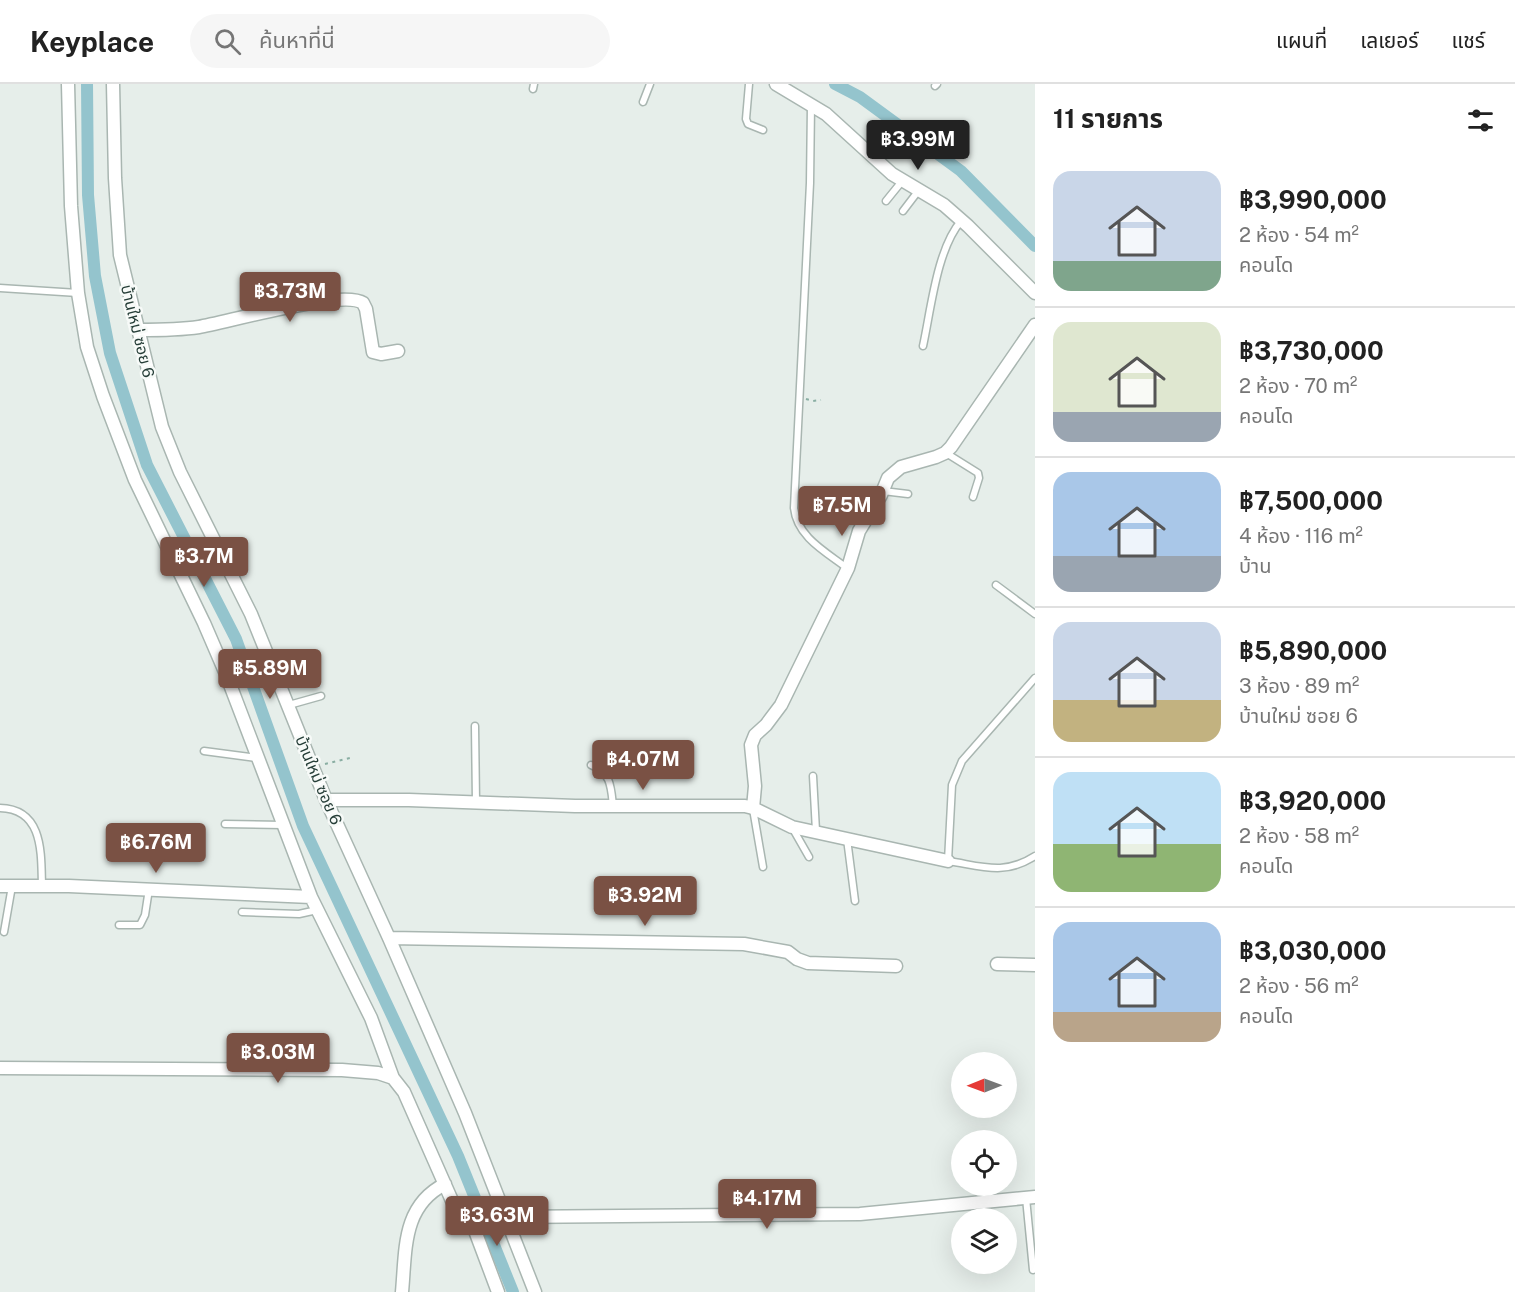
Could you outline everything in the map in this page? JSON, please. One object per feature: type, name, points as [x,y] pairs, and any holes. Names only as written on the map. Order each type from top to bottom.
[{"type":"street","points":[[68,84],[71,206],[78,293],[87,347],[124,456],[204,623],[311,897],[371,1018],[393,1077],[404,1092],[453,1203],[472,1213],[502,1216],[860,1214],[1031,1197]]},
{"type":"street","name":"บ้านใหม่ ซอย 6","points":[[112,84],[119,245],[162,427],[180,472],[241,592],[326,800],[465,1113],[502,1216],[535,1292]]},
{"type":"street","points":[[776,84],[826,114],[892,174],[944,205],[1035,293]]},
{"type":"street","points":[[138,330],[174,330],[303,305],[353,298],[363,303],[366,309],[373,352],[381,354],[398,351]]},
{"type":"street","points":[[753,808],[755,786],[752,746],[755,735],[781,705],[848,568],[859,531],[888,478],[901,467],[945,453],[951,447],[1035,325]]},
{"type":"street","points":[[326,800],[753,808],[792,826],[948,861]]},
{"type":"street","points":[[6,886],[149,889],[311,897]]},
{"type":"street","points":[[389,938],[744,944],[788,952],[808,963],[896,966]]},
{"type":"street","points":[[996,964],[1035,965]]},
{"type":"street","points":[[0,1068],[342,1070],[378,1073],[393,1077]]},
{"type":"street","points":[[402,1292],[406,1244],[413,1215],[426,1196],[445,1184]]},
{"type":"street","points":[[472,1213],[498,1292]]},
{"type":"lane","points":[[643,102],[650,84]]},
{"type":"lane","points":[[750,84],[746,119],[748,124],[763,130]]},
{"type":"lane","points":[[810,105],[810,183],[795,462],[795,520],[808,538],[848,568]]},
{"type":"lane","points":[[886,201],[903,180]]},
{"type":"lane","points":[[903,211],[920,190]]},
{"type":"lane","points":[[923,346],[950,236],[962,220]]},
{"type":"lane","points":[[0,288],[78,293]]},
{"type":"lane","points":[[945,453],[978,473],[979,478],[973,497]]},
{"type":"lane","points":[[883,490],[908,494]]},
{"type":"lane","points":[[996,585],[1035,614]]},
{"type":"lane","points":[[1035,678],[962,761],[952,785],[948,861],[1000,869],[1023,863],[1035,856]]},
{"type":"lane","points":[[289,705],[321,696]]},
{"type":"lane","points":[[475,726],[476,803]]},
{"type":"lane","points":[[204,752],[258,758]]},
{"type":"lane","points":[[591,765],[600,769],[607,777],[611,786],[613,806]]},
{"type":"lane","points":[[813,776],[816,831]]},
{"type":"lane","points":[[0,808],[21,813],[36,830],[40,839],[42,886]]},
{"type":"lane","points":[[753,808],[763,867]]},
{"type":"lane","points":[[225,824],[283,825]]},
{"type":"lane","points":[[792,826],[809,857]]},
{"type":"lane","points":[[846,838],[855,901]]},
{"type":"lane","points":[[4,932],[6,886]]},
{"type":"lane","points":[[120,925],[140,925],[145,915],[149,889]]},
{"type":"lane","points":[[242,912],[299,914],[317,910]]},
{"type":"lane","points":[[1031,1197],[1033,1270]]},
{"type":"path","points":[[800,392],[805,399],[821,400]]},
{"type":"path","points":[[312,767],[354,757]]},
{"type":"waterway","points":[[87,84],[88,195],[95,276],[110,353],[147,465],[236,639],[303,826],[458,1156],[513,1292]]},
{"type":"waterway","points":[[835,84],[860,97],[961,171],[1035,246]]}]
